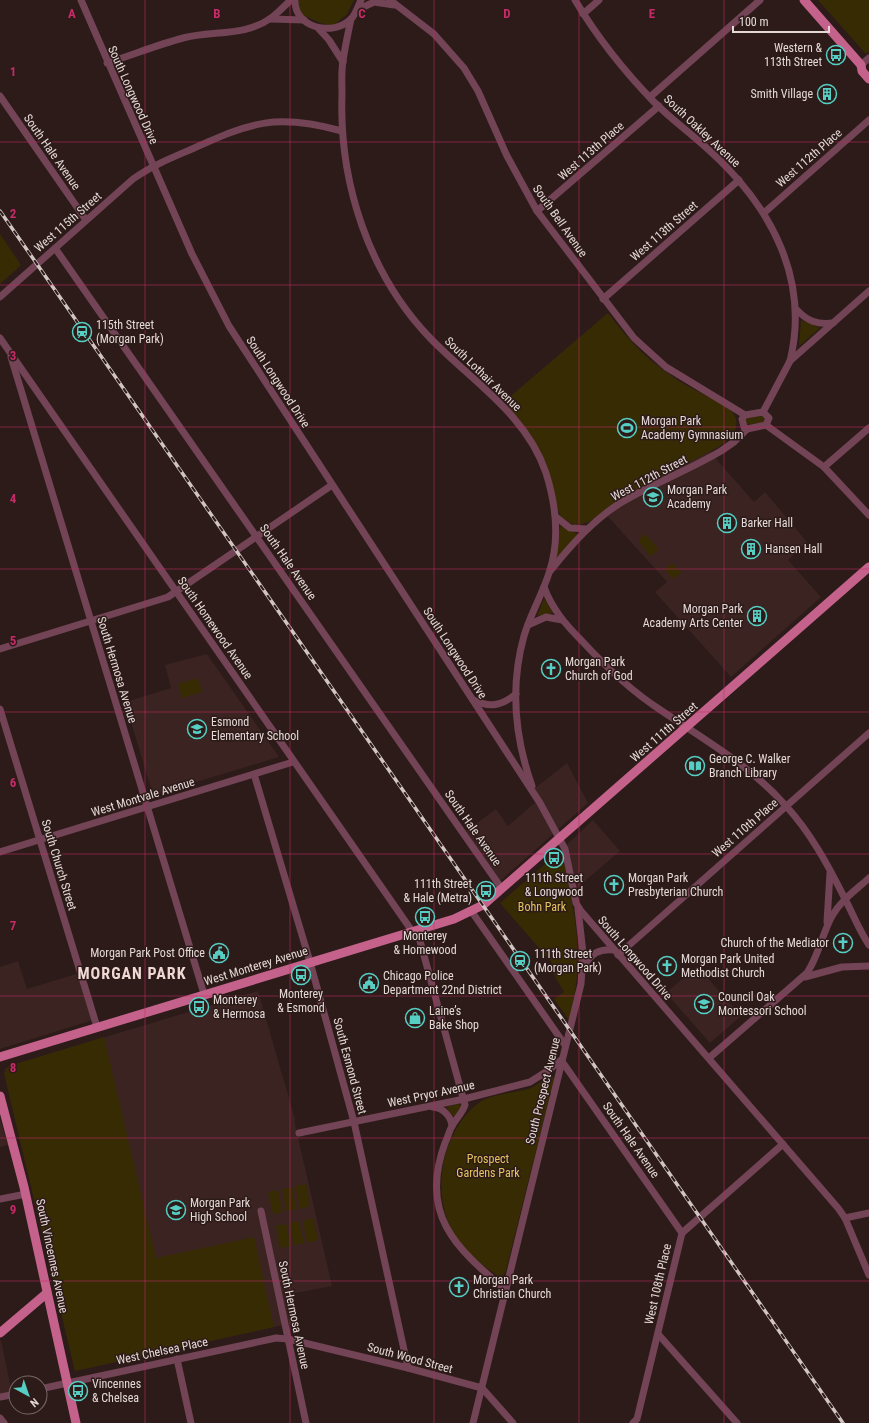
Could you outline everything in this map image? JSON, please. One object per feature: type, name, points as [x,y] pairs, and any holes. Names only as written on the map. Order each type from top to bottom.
[{"type":"main road","points":[[804,0],[865,66],[862,71],[869,79]]},
{"type":"main road","name":"West 111th Street","points":[[472,912],[502,889],[561,838],[869,567]]},
{"type":"main road","name":"West Monterey Avenue","points":[[0,1056],[414,931],[472,912]]},
{"type":"main road","name":"South Vincennes Avenue","points":[[0,1096],[26,1194],[76,1423]]},
{"type":"main road","points":[[0,1333],[47,1293]]},
{"type":"street","name":"South Longwood Drive","points":[[81,0],[152,166],[202,276],[229,326],[540,803],[561,838],[576,903],[587,919],[709,1058],[845,1218],[869,1275]]},
{"type":"street","points":[[107,63],[182,38],[212,33],[236,32],[248,29],[270,19],[291,0]]},
{"type":"street","points":[[295,0],[295,9],[304,20],[318,28],[329,40],[342,62]]},
{"type":"street","points":[[318,28],[333,29],[351,19],[361,0]]},
{"type":"street","name":"South Bell Avenue","points":[[390,0],[434,34],[464,68],[478,91],[507,156],[537,211],[634,338],[666,367],[745,415]]},
{"type":"street","name":"South Oakley Avenue","points":[[575,0],[583,14],[622,67],[658,106],[712,152],[739,180],[764,213],[788,266],[796,309],[795,340],[790,361]]},
{"type":"street","points":[[583,14],[599,0]]},
{"type":"street","points":[[650,97],[760,0]]},
{"type":"street","name":"South Bell Avenue","points":[[357,10],[374,2],[396,6]]},
{"type":"street","points":[[270,19],[304,20]]},
{"type":"street","name":"South Lothair Avenue","points":[[351,19],[342,62],[342,130],[347,171],[355,206],[374,254],[387,278],[415,320],[431,339],[492,395],[530,440],[546,472],[556,517],[555,543],[550,571],[528,625],[520,656],[516,694],[516,721],[526,769],[540,803]]},
{"type":"street","points":[[865,66],[869,58]]},
{"type":"street","name":"South Hale Avenue","points":[[0,96],[86,220]]},
{"type":"street","name":"West 113th Place","points":[[537,211],[658,106]]},
{"type":"street","name":"West 112th Place","points":[[764,213],[869,120]]},
{"type":"street","name":"West 115th Street","points":[[0,297],[133,179],[152,166],[230,132],[255,124],[276,121],[299,121],[342,130]]},
{"type":"street","name":"West 113th Street","points":[[603,299],[739,180]]},
{"type":"street","name":"South Hale Avenue","points":[[55,248],[502,889]]},
{"type":"street","points":[[763,412],[790,361],[869,291]]},
{"type":"street","points":[[796,309],[801,315],[812,322],[818,324],[833,322]]},
{"type":"street","name":"South Homewood Avenue","points":[[0,338],[177,592],[293,762],[414,931],[464,1099]]},
{"type":"street","name":"South Hermosa Avenue","points":[[10,352],[204,994]]},
{"type":"street","points":[[763,412],[745,415],[742,419],[742,423],[747,429],[766,425],[824,467],[869,515]]},
{"type":"street","points":[[763,412],[769,418],[766,425]]},
{"type":"street","points":[[824,467],[869,428]]},
{"type":"street","name":"West 112th Street","points":[[550,571],[587,529],[622,502],[721,451],[734,442],[747,429]]},
{"type":"street","points":[[0,649],[168,597],[332,485]]},
{"type":"street","points":[[556,517],[570,528],[587,529]]},
{"type":"street","points":[[544,588],[553,607],[562,620],[619,678],[658,709],[752,772],[786,806],[812,840],[845,899],[855,923],[869,945]]},
{"type":"street","points":[[528,625],[546,617],[562,620]]},
{"type":"street","points":[[472,700],[483,705],[499,705],[516,694]]},
{"type":"street","name":"South Church Street","points":[[0,709],[97,1027]]},
{"type":"street","name":"West 110th Place","points":[[616,952],[869,733]]},
{"type":"street","name":"West Montvale Avenue","points":[[0,852],[293,762]]},
{"type":"street","name":"South Esmond Street","points":[[254,774],[310,962],[354,1122],[408,1368]]},
{"type":"street","points":[[826,929],[830,872]]},
{"type":"street","points":[[709,1058],[802,978],[814,960],[826,929],[837,908],[869,878]]},
{"type":"street","name":"South Prospect Avenue","points":[[473,1423],[561,1060],[577,1005],[583,968],[581,925],[576,903]]},
{"type":"street","points":[[472,912],[565,1045]]},
{"type":"street","points":[[583,968],[594,953],[608,949],[616,952]]},
{"type":"street","points":[[802,978],[830,969],[869,966]]},
{"type":"street","name":"South Hale Avenue","points":[[561,1060],[682,1234]]},
{"type":"street","name":"West Pryor Avenue","points":[[299,1133],[428,1107],[530,1082],[549,1070],[561,1060]]},
{"type":"street","points":[[464,1099],[463,1111],[452,1126],[440,1161],[436,1191],[442,1218],[456,1243],[465,1254],[506,1290]]},
{"type":"street","points":[[428,1107],[436,1107],[444,1112],[451,1120],[452,1126]]},
{"type":"street","name":"West 108th Place","points":[[633,1423],[637,1419],[682,1234],[783,1144]]},
{"type":"street","points":[[0,1199],[26,1194]]},
{"type":"street","name":"South Hermosa Avenue","points":[[261,1211],[306,1423]]},
{"type":"street","points":[[845,1218],[869,1213]]},
{"type":"street","points":[[658,1334],[737,1423]]},
{"type":"street","name":"West Chelsea Place","points":[[48,1387],[276,1338],[288,1339]]},
{"type":"street","name":"South Wood Street","points":[[288,1339],[408,1368],[482,1388]]},
{"type":"street","points":[[177,1359],[191,1423]]},
{"type":"street","points":[[482,1388],[513,1423]]},
{"type":"street","points":[[0,1418],[4,1423]]},
{"type":"shaded area","name":"Morgan Park Academy","points":[[608,313],[632,344],[648,358],[679,381],[724,406],[736,422],[735,432],[729,439],[710,452],[754,502],[765,492],[807,542],[788,560],[821,597],[731,677],[655,592],[667,582],[603,511],[589,522],[580,525],[570,523],[559,513],[553,486],[542,454],[526,426],[504,402]]},
{"type":"shaded area","name":"Esmond Elementary School","points":[[207,654],[279,757],[153,795],[125,702],[171,688],[165,665]]},
{"type":"shaded area","points":[[567,763],[588,803],[500,881],[466,831],[496,809],[508,826],[538,800],[534,789]]},
{"type":"shaded area","points":[[593,820],[620,851],[571,893],[557,854]]},
{"type":"shaded area","points":[[18,961],[27,989],[79,973],[93,1020],[0,1049],[0,967]]},
{"type":"shaded area","name":"Council Oak Montessori School","points":[[697,966],[741,1016],[710,1043],[666,993]]},
{"type":"shaded area","name":"Morgan Park High School","points":[[258,991],[295,1119],[332,1286],[286,1295],[292,1323],[75,1371],[4,1073],[5,1069],[9,1066]]},
{"type":"shaded area","points":[[0,1119],[8,1145],[0,1147]]},
{"type":"shaded area","points":[[1,1340],[8,1375],[8,1394],[0,1396]]},
{"type":"green space","points":[[299,0],[354,0],[347,14],[333,26],[320,23],[299,13],[297,4]]},
{"type":"green space","points":[[818,0],[869,0],[869,51],[866,54]]},
{"type":"green space","points":[[0,234],[21,265],[0,284]]},
{"type":"green space","points":[[608,313],[632,342],[669,375],[729,409],[736,418],[736,428],[730,437],[718,447],[622,497],[589,522],[575,525],[561,517],[557,506],[551,477],[541,453],[525,426],[504,402]]},
{"type":"green space","points":[[802,320],[820,328],[799,346],[801,321]]},
{"type":"green space","points":[[759,415],[764,418],[764,422],[746,425],[746,419]]},
{"type":"green space","points":[[560,526],[578,534],[557,557]]},
{"type":"green space","points":[[645,534],[658,548],[658,551],[650,556],[639,542],[639,539]]},
{"type":"green space","points":[[672,563],[682,573],[672,579],[665,569]]},
{"type":"green space","points":[[544,598],[553,613],[537,616]]},
{"type":"green space","points":[[198,678],[202,692],[182,698],[178,684]]},
{"type":"green space","name":"Bohn Park","points":[[557,854],[562,858],[564,865],[577,933],[578,966],[569,1020],[554,999],[564,992],[553,973],[552,963],[500,903]]},
{"type":"green space","points":[[104,1037],[156,1258],[254,1237],[274,1327],[75,1371],[4,1073],[9,1066]]},
{"type":"green space","name":"Prospect Gardens Park","points":[[552,1076],[554,1079],[506,1270],[504,1275],[498,1276],[465,1248],[456,1237],[448,1221],[443,1204],[441,1186],[447,1150],[454,1133],[464,1118],[476,1105],[494,1096],[528,1089]]},
{"type":"green space","points":[[458,1104],[462,1106],[454,1117],[446,1107]]},
{"type":"green space","points":[[306,1184],[310,1206],[300,1209],[295,1186]]},
{"type":"green space","points":[[292,1187],[297,1209],[286,1211],[282,1189]]},
{"type":"green space","points":[[278,1190],[283,1212],[273,1214],[268,1192]]},
{"type":"green space","points":[[313,1218],[318,1240],[307,1243],[303,1221]]},
{"type":"green space","points":[[299,1221],[304,1243],[294,1245],[289,1223]]},
{"type":"green space","points":[[286,1224],[291,1246],[280,1248],[276,1226]]},
{"type":"railway","points":[[0,211],[843,1423]]},
{"type":"place","name":"Western & 113th Street","points":[[836,55]]},
{"type":"place","name":"Smith Village","points":[[827,94]]},
{"type":"place","name":"115th Street (Morgan Park)","points":[[82,332]]},
{"type":"place","name":"Morgan Park Academy Gymnasium","points":[[627,428]]},
{"type":"place","name":"Morgan Park Academy","points":[[653,497]]},
{"type":"place","name":"Barker Hall","points":[[727,523]]},
{"type":"place","name":"Hansen Hall","points":[[751,549]]},
{"type":"place","name":"Morgan Park Academy Arts Center","points":[[757,616]]},
{"type":"place","name":"Morgan Park Church of God","points":[[551,669]]},
{"type":"place","name":"Esmond Elementary School","points":[[197,729]]},
{"type":"place","name":"George C. Walker Branch Library","points":[[695,766]]},
{"type":"place","name":"111th Street & Longwood","points":[[554,858]]},
{"type":"place","name":"Morgan Park Presbyterian Church","points":[[614,885]]},
{"type":"place","name":"111th Street & Hale (Metra)","points":[[486,891]]},
{"type":"place","name":"Monterey & Homewood","points":[[425,917]]},
{"type":"place","name":"Church of the Mediator","points":[[843,943]]},
{"type":"place","name":"Morgan Park Post Office","points":[[219,953]]},
{"type":"place","name":"111th Street (Morgan Park)","points":[[520,961]]},
{"type":"place","name":"Morgan Park United Methodist Church","points":[[667,966]]},
{"type":"place","name":"Monterey & Esmond","points":[[301,975]]},
{"type":"place","name":"Chicago Police Department 22nd District","points":[[369,983]]},
{"type":"place","name":"Council Oak Montessori School","points":[[704,1004]]},
{"type":"place","name":"Monterey & Hermosa","points":[[199,1007]]},
{"type":"place","name":"Laine’s Bake Shop","points":[[415,1018]]},
{"type":"place","name":"Morgan Park High School","points":[[176,1210]]},
{"type":"place","name":"Morgan Park Christian Church","points":[[459,1287]]},
{"type":"place","name":"Vincennes & Chelsea","points":[[78,1391]]},
{"type":"district","name":"MORGAN PARK","points":[[132,973]]}]
